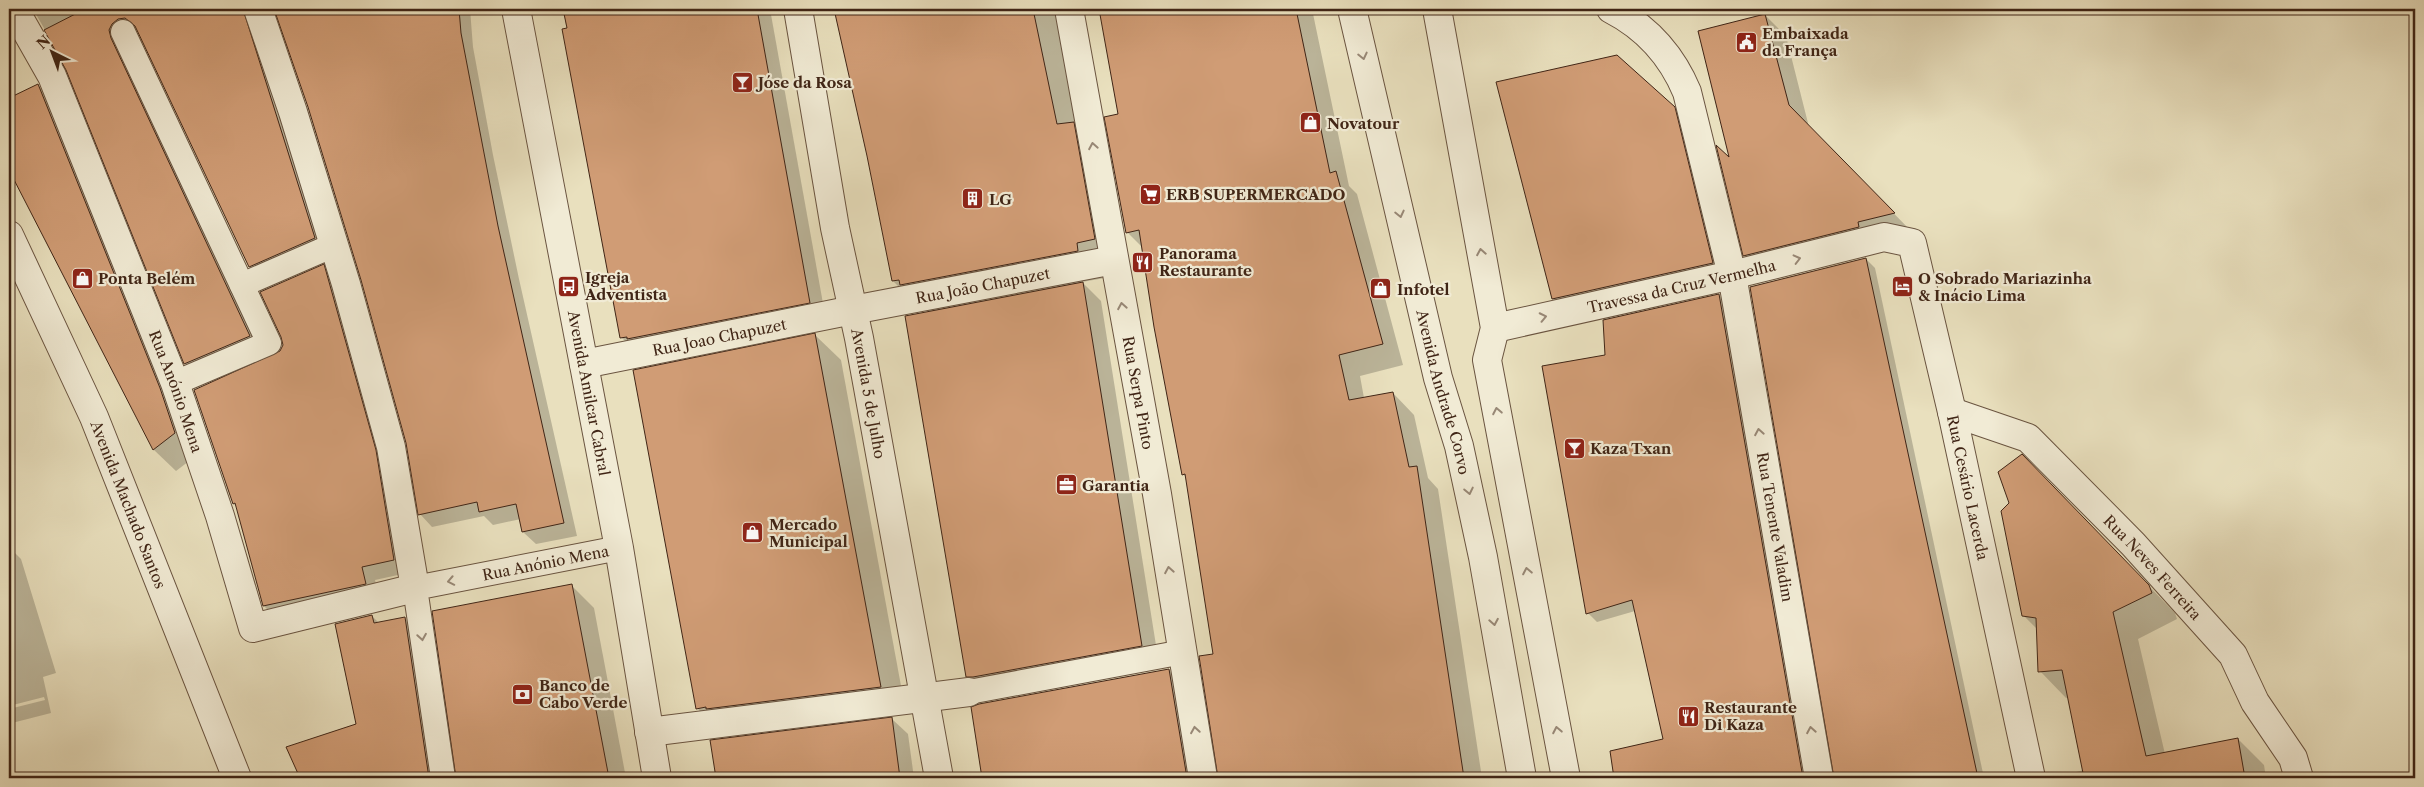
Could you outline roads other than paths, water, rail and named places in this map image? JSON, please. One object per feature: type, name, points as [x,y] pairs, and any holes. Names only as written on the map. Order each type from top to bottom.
[{"type":"street","name":"Rua Anónio Mena","points":[[14,9],[52,76],[175,383],[220,516],[253,628],[414,588]]},
{"type":"street","points":[[258,9],[293,112],[334,245],[391,448],[414,588]]},
{"type":"street","name":"Avenida Amilcar Cabral","points":[[516,9],[619,548],[657,778]]},
{"type":"street","name":"Avenida 5 de Julho","points":[[798,9],[835,228],[853,310],[926,698],[939,778]]},
{"type":"street","name":"Rua Serpa Pinto","points":[[1069,9],[1183,652],[1203,778]]},
{"type":"street","name":"Avenida Andrade Corvo","points":[[1352,9],[1438,378],[1459,446],[1482,556],[1522,778]]},
{"type":"street","points":[[1437,9],[1495,328],[1487,360],[1566,778]]},
{"type":"street","name":"Rua Tenente Valadim","points":[[1610,9],[1640,29],[1660,46],[1677,68],[1687,92],[1732,275],[1819,778]]},
{"type":"street","name":"Avenida Machado Santos","points":[[9,235],[94,417],[237,778]]},
{"type":"street","name":"Rua Cesário Lacerda","points":[[1867,241],[1884,237],[1912,243],[1952,412],[2031,778]]},
{"type":"street","name":"Travessa da Cruz Vermelha","points":[[1495,328],[1732,275],[1867,241]]},
{"type":"street","name":"Rua João Chapuzet","points":[[853,310],[1114,260]]},
{"type":"street","name":"Rua Joao Chapuzet","points":[[584,364],[853,310]]},
{"type":"street","name":"Rua Neves Ferreira","points":[[1952,412],[2028,438],[2133,544],[2233,655],[2255,702],[2293,758],[2299,778]]},
{"type":"street","points":[[649,732],[969,692]]},
{"type":"lane","points":[[123,32],[269,343],[175,383]]},
{"type":"lane","points":[[242,285],[334,245]]},
{"type":"lane","name":"Rua Anónio Mena","points":[[414,588],[619,548]]},
{"type":"lane","points":[[414,588],[443,778]]},
{"type":"lane","points":[[969,692],[1183,652]]},
{"type":"place","name":"Embaixada da França","points":[[1746,42]]},
{"type":"place","name":"Jóse da Rosa","points":[[742,82]]},
{"type":"place","name":"Novatour","points":[[1311,123]]},
{"type":"place","name":"ERB SUPERMERCADO","points":[[1150,194]]},
{"type":"place","name":"LG","points":[[973,199]]},
{"type":"place","name":"Panorama Restaurante","points":[[1143,262]]},
{"type":"place","name":"Ponta Belém","points":[[82,278]]},
{"type":"place","name":"Igreja Adventista","points":[[569,286]]},
{"type":"place","name":"O Sobrado Mariazinha & Inácio Lima","points":[[1902,287]]},
{"type":"place","name":"Infotel","points":[[1381,289]]},
{"type":"place","name":"Kaza Txan","points":[[1574,448]]},
{"type":"place","name":"Garantia","points":[[1066,485]]},
{"type":"place","name":"Mercado Municipal","points":[[753,533]]},
{"type":"place","name":"Banco de Cabo Verde","points":[[523,694]]},
{"type":"place","name":"Restaurante Di Kaza","points":[[1688,716]]}]
